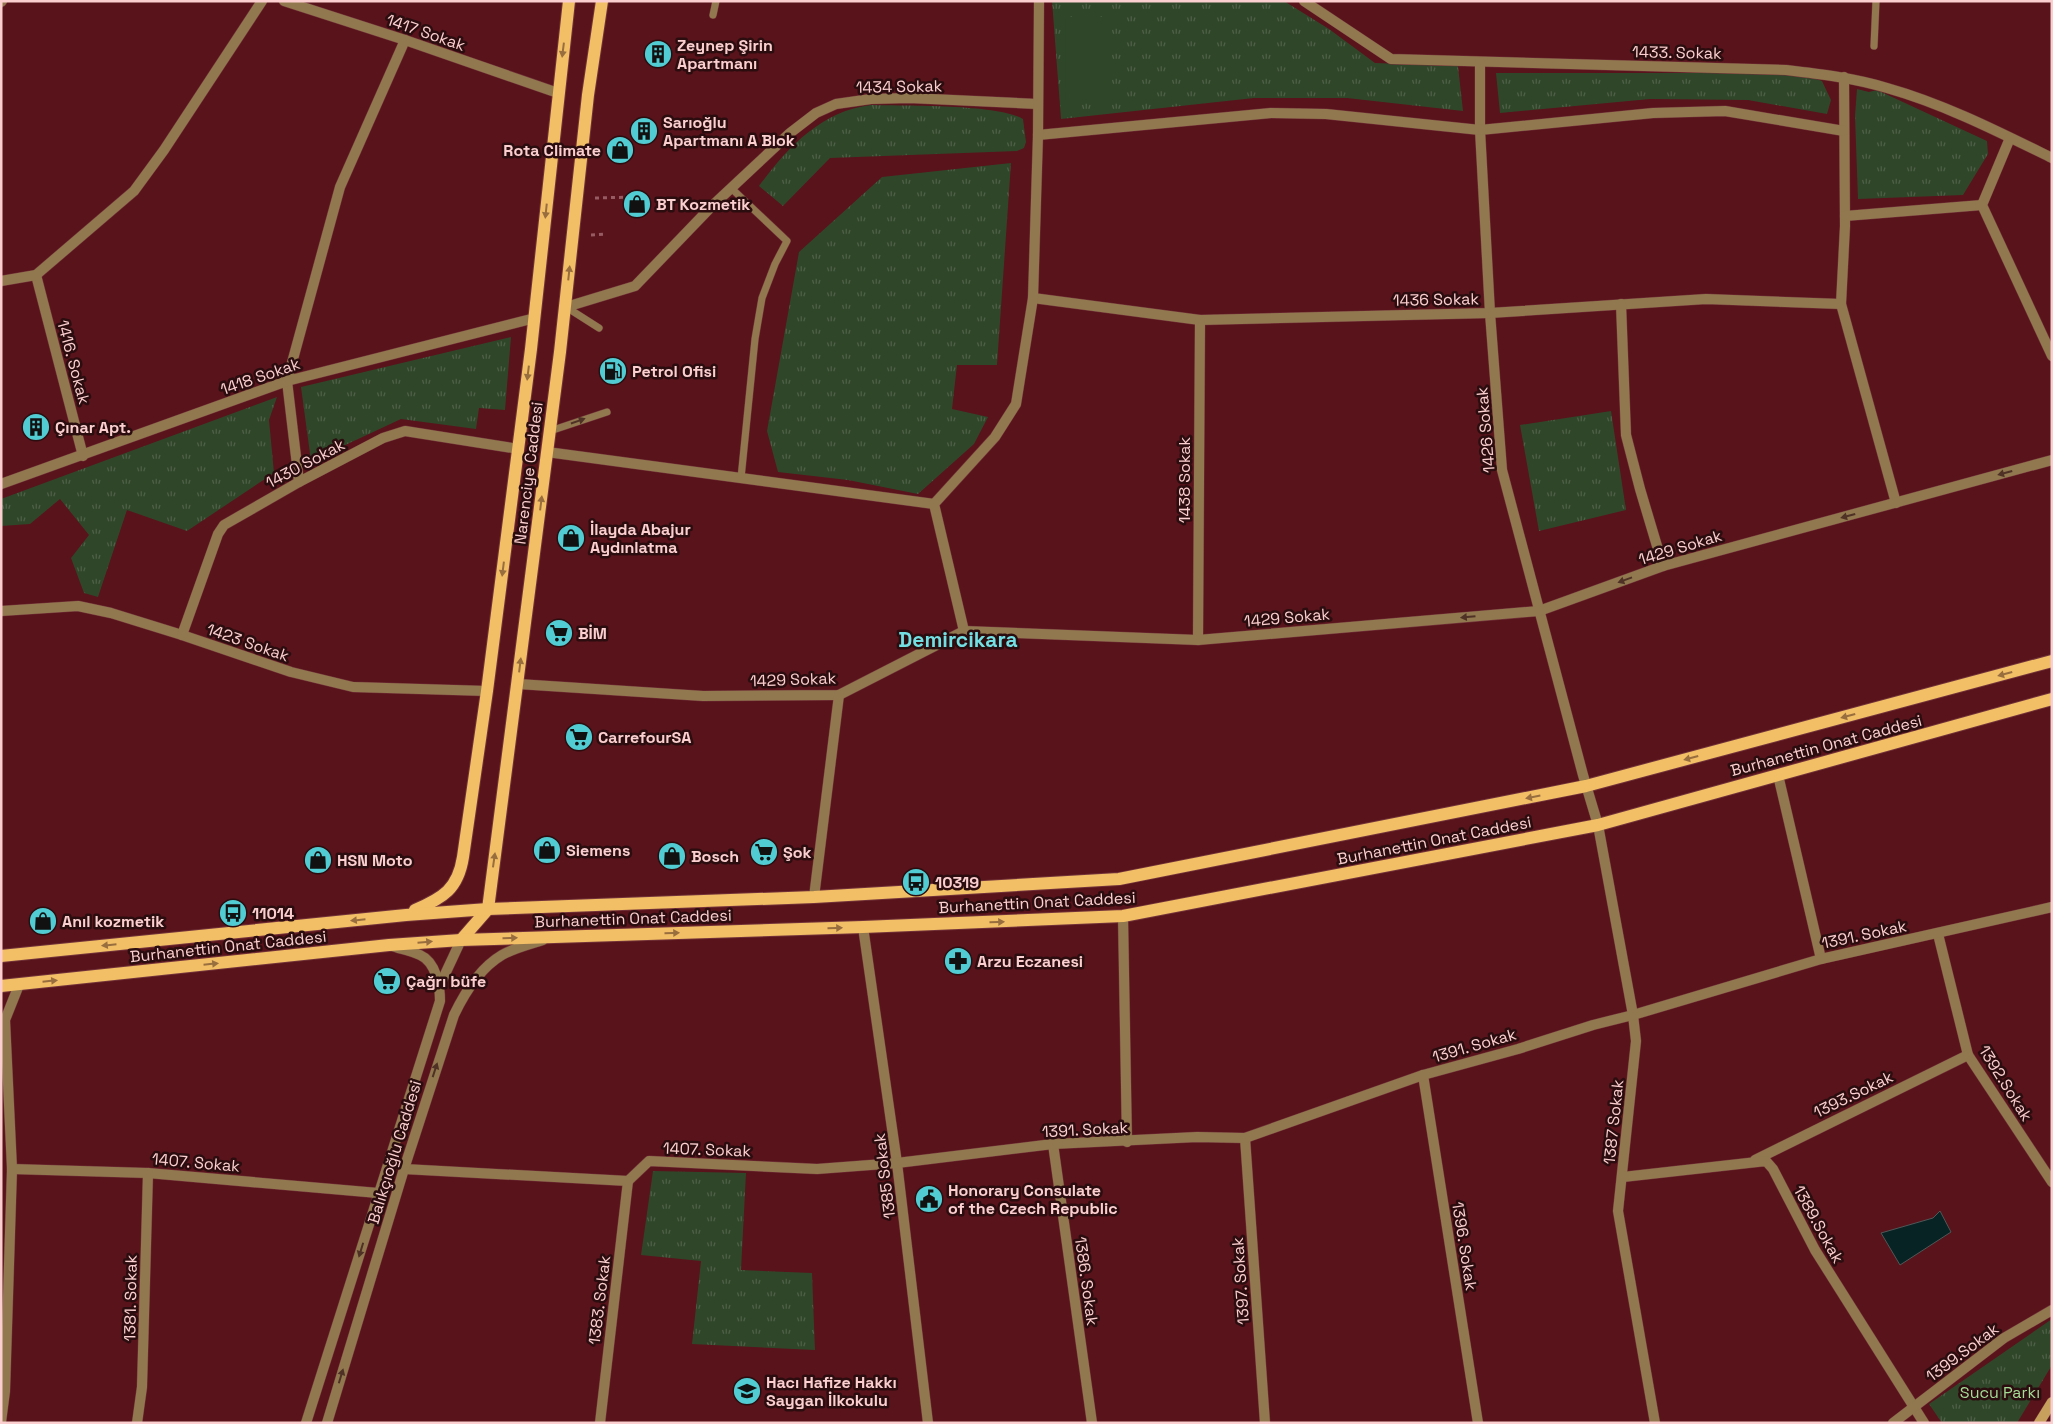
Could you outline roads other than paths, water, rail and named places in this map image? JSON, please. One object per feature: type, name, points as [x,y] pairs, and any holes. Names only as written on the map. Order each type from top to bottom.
[{"type":"main road","name":"Narenciye Caddesi","points":[[406,915],[436,901],[449,891],[460,873],[488,692],[519,449],[569,1]]},
{"type":"main road","name":"Narenciye Caddesi","points":[[488,909],[566,307],[588,95],[602,1]]},
{"type":"main road","name":"Burhanettin Onat Caddesi","points":[[1,956],[406,915],[488,909],[814,897],[1119,879],[1586,786],[2052,661]]},
{"type":"main road","name":"Burhanettin Onat Caddesi","points":[[1,986],[389,945],[461,940],[863,927],[1123,916],[1598,825],[2052,699]]},
{"type":"main road","points":[[461,940],[488,909]]},
{"type":"main road","points":[[2039,1423],[2052,1402]]},
{"type":"street","points":[[1,281],[36,275],[134,191],[164,150],[262,1]]},
{"type":"street","name":"1417 Sokak","points":[[284,1],[405,40],[558,93]]},
{"type":"street","points":[[934,504],[995,437],[1016,404],[1033,298],[1038,135],[1039,1]]},
{"type":"street","name":"1433. Sokak","points":[[1304,1],[1391,59],[1786,70],[1844,77],[1888,88],[1929,102],[2052,158]]},
{"type":"street","points":[[299,482],[287,381],[340,187],[405,40]]},
{"type":"street","name":"1426 Sokak","points":[[1480,62],[1480,130],[1490,313],[1502,470],[1538,611],[1598,825]]},
{"type":"street","points":[[1844,77],[1845,216],[1841,304],[1896,503]]},
{"type":"street","name":"1434 Sokak","points":[[566,307],[635,286],[731,188],[790,133],[816,113],[836,104],[872,99],[909,98],[1037,104]]},
{"type":"street","points":[[1038,135],[1271,113],[1326,114],[1480,130],[1653,113],[1725,111],[1844,131]]},
{"type":"street","points":[[2010,138],[1982,206],[2052,356]]},
{"type":"street","points":[[1845,216],[1982,206]]},
{"type":"street","name":"1416. Sokak","points":[[36,275],[83,456]]},
{"type":"street","name":"1436 Sokak","points":[[1033,298],[1200,320],[1490,313],[1706,299],[1841,304]]},
{"type":"street","points":[[1621,304],[1626,435],[1663,566]]},
{"type":"street","name":"1418 Sokak","points":[[1,484],[287,381],[535,318]]},
{"type":"street","name":"1438 Sokak","points":[[1198,640],[1200,320]]},
{"type":"street","name":"1430 Sokak","points":[[182,635],[218,534],[224,526],[299,482],[383,438],[405,431],[519,449]]},
{"type":"street","points":[[547,452],[934,504]]},
{"type":"street","name":"1429 Sokak","points":[[518,684],[703,696],[838,695],[964,632],[1198,640],[1538,611],[1663,566],[2052,460]]},
{"type":"street","points":[[934,504],[964,632]]},
{"type":"street","name":"1423 Sokak","points":[[1,611],[78,606],[182,635],[291,672],[353,687],[488,692]]},
{"type":"street","points":[[814,897],[838,695]]},
{"type":"street","points":[[1778,775],[1820,959]]},
{"type":"street","name":"1387 Sokak","points":[[1598,825],[1634,1015],[1636,1041],[1618,1211],[1655,1423]]},
{"type":"street","name":"1391. Sokak","points":[[898,1163],[1053,1144],[1127,1142],[1197,1137],[1245,1138],[1423,1075],[1518,1049],[1593,1025],[1634,1015],[1820,959],[2052,907]]},
{"type":"street","points":[[1123,916],[1127,1142]]},
{"type":"street","name":"1385 Sokak","points":[[863,927],[898,1163],[928,1423]]},
{"type":"street","name":"1392.Sokak","points":[[1938,934],[1968,1055],[2052,1182]]},
{"type":"street","name":"Balıkçıoğlu Caddesi","points":[[327,1423],[447,1034],[464,996],[489,964],[504,954],[551,937]]},
{"type":"street","name":"Balıkçıoğlu Caddesi","points":[[306,1423],[378,1193],[432,1031],[440,1001],[440,985],[461,940]]},
{"type":"street","points":[[389,945],[422,956],[432,967],[440,985]]},
{"type":"street","points":[[1,1422],[5,1391],[12,1169],[5,1020],[19,985]]},
{"type":"street","name":"1393.Sokak","points":[[1752,1161],[1968,1055]]},
{"type":"street","name":"1396. Sokak","points":[[1423,1075],[1478,1423]]},
{"type":"street","name":"1397. Sokak","points":[[1245,1138],[1265,1423]]},
{"type":"street","name":"1386. Sokak","points":[[1053,1144],[1092,1423]]},
{"type":"street","name":"1407. Sokak","points":[[628,1181],[648,1161],[817,1168],[898,1163]]},
{"type":"street","name":"1389.Sokak","points":[[1623,1177],[1752,1161],[1766,1161],[1773,1169],[1815,1250],[1924,1423]]},
{"type":"street","name":"1407. Sokak","points":[[12,1169],[148,1173],[378,1193]]},
{"type":"street","points":[[404,1169],[628,1181]]},
{"type":"street","name":"1381. Sokak","points":[[137,1423],[142,1387],[148,1173]]},
{"type":"street","name":"1383. Sokak","points":[[600,1423],[628,1181]]},
{"type":"street","name":"1399.Sokak","points":[[1893,1423],[2004,1338],[2052,1310]]},
{"type":"lane","points":[[713,15],[716,1]]},
{"type":"lane","points":[[1874,46],[1876,1]]},
{"type":"lane","points":[[731,188],[787,241],[775,264],[762,298],[755,339],[741,478]]},
{"type":"lane","points":[[566,307],[599,328]]},
{"type":"lane","points":[[550,431],[606,412]]},
{"type":"water","points":[[1940,1211],[1951,1232],[1900,1265],[1881,1233],[1933,1218]]},
{"type":"place","name":"Zeynep Şirin Apartmanı","points":[[658,54]]},
{"type":"place","name":"Sarıoğlu Apartmanı A Blok","points":[[644,131]]},
{"type":"place","name":"Rota Climate","points":[[620,150]]},
{"type":"place","name":"BT Kozmetik","points":[[637,204]]},
{"type":"place","name":"Petrol Ofisi","points":[[613,371]]},
{"type":"place","name":"Çınar Apt.","points":[[36,427]]},
{"type":"place","name":"İlayda Abajur Aydınlatma","points":[[571,538]]},
{"type":"place","name":"BİM","points":[[559,633]]},
{"type":"place","name":"CarrefourSA","points":[[579,737]]},
{"type":"place","name":"Siemens","points":[[547,850]]},
{"type":"place","name":"Şok","points":[[764,852]]},
{"type":"place","name":"Bosch","points":[[672,856]]},
{"type":"place","name":"HSN Moto","points":[[318,860]]},
{"type":"place","name":"10319","points":[[916,882]]},
{"type":"place","name":"11014","points":[[233,913]]},
{"type":"place","name":"Anıl kozmetik","points":[[43,921]]},
{"type":"place","name":"Arzu Eczanesi","points":[[958,961]]},
{"type":"place","name":"Çağrı büfe","points":[[387,981]]},
{"type":"place","name":"Honorary Consulate of the Czech Republic","points":[[929,1199]]},
{"type":"place","name":"Hacı Hafize Hakkı Saygan İlkokulu","points":[[747,1391]]},
{"type":"district","name":"Demircikara","points":[[958,640]]},
{"type":"park label","name":"Sucu Parkı","points":[[2000,1392]]}]
